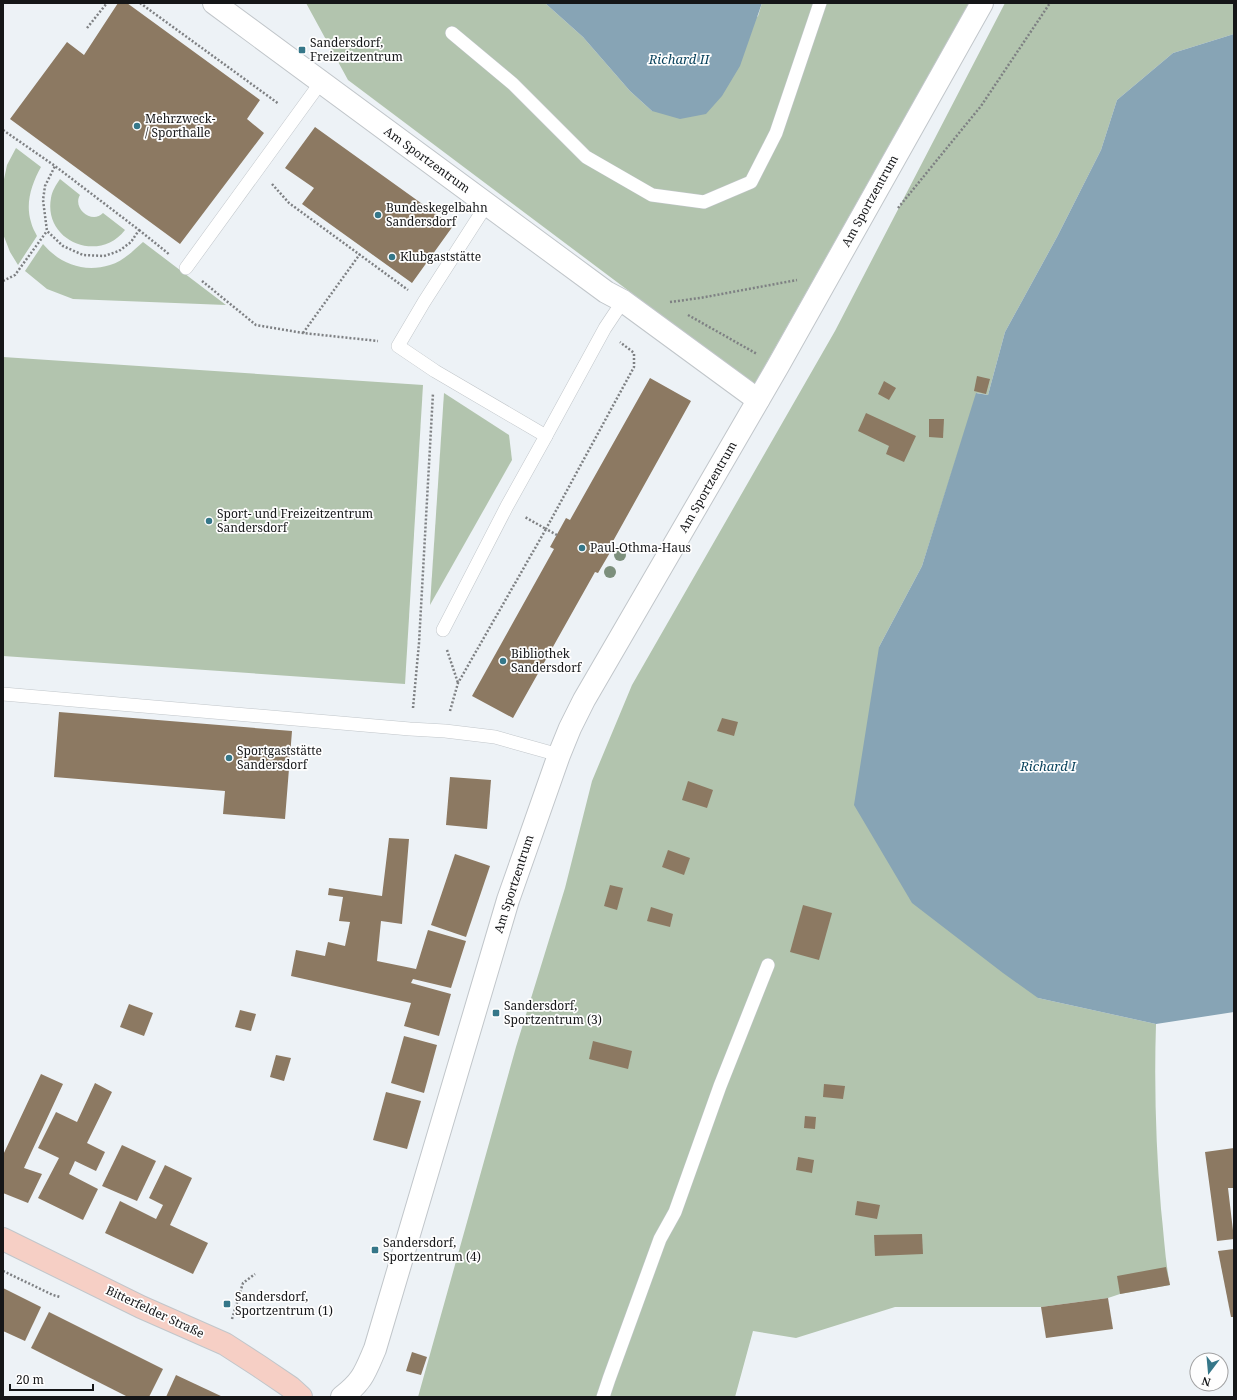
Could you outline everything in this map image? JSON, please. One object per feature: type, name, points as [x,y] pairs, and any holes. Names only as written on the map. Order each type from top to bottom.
[{"type":"street","name":"Am Sportzentrum","points":[[214,3],[606,292],[623,301],[758,400]]},
{"type":"street","name":"Am Sportzentrum","points":[[355,1394],[375,1349],[508,900],[558,755],[570,728],[584,700],[758,400],[982,3]]},
{"type":"street","name":"Bitterfelder Straße","points":[[3,1239],[141,1307],[224,1344],[259,1366],[301,1397]]},
{"type":"lane","points":[[452,33],[513,84],[586,157],[652,195],[704,202],[751,182],[776,133],[820,3]]},
{"type":"lane","points":[[186,268],[321,82]]},
{"type":"lane","points":[[487,204],[424,302],[398,346],[435,371],[546,436]]},
{"type":"lane","points":[[443,630],[507,506],[605,328],[623,301]]},
{"type":"lane","points":[[3,694],[410,730],[445,731],[495,737],[558,755]]},
{"type":"lane","points":[[603,1397],[660,1239],[675,1212],[720,1086],[768,965]]},
{"type":"path","points":[[86,28],[107,3]]},
{"type":"path","points":[[140,3],[296,117]]},
{"type":"path","points":[[894,213],[981,106],[1050,3]]},
{"type":"path","points":[[3,130],[55,166],[139,230],[256,325],[303,333],[392,343],[398,346]]},
{"type":"path","points":[[55,166],[45,186],[43,200],[47,231],[63,246],[83,255],[104,256],[119,251],[131,242],[139,230]]},
{"type":"path","points":[[258,169],[289,203],[424,302]]},
{"type":"path","points":[[3,281],[15,275],[47,231]]},
{"type":"path","points":[[303,333],[360,254]]},
{"type":"path","points":[[667,303],[784,281],[829,275]]},
{"type":"path","points":[[445,731],[458,683],[546,529],[634,367],[634,353],[605,328]]},
{"type":"path","points":[[410,730],[419,644],[435,371]]},
{"type":"path","points":[[507,506],[557,535]]},
{"type":"path","points":[[443,630],[441,635],[458,683]]},
{"type":"path","points":[[3,1271],[60,1297]]},
{"type":"path","points":[[224,1344],[243,1283],[255,1274]]},
{"type":"green space","points":[[306,3],[545,3],[583,37],[630,91],[652,111],[758,16],[762,3],[969,3],[754,385],[348,80]]},
{"type":"green space","points":[[1005,3],[1234,3],[1234,34],[1173,53],[1117,100],[1101,150],[1057,237],[1005,332],[988,395],[977,393],[922,566],[879,647],[1038,998],[1156,1024],[1155,1094],[1158,1163],[1161,1209],[1170,1285],[1120,1294],[1108,1298],[1041,1307],[895,1307],[796,1338],[753,1331],[735,1397],[418,1397],[516,1047],[565,888],[592,781],[632,685],[835,331]]},
{"type":"green space","points":[[16,148],[41,167],[32,186],[29,200],[29,215],[37,236],[18,265],[10,252],[3,234],[3,184],[7,165]]},
{"type":"green space","points":[[60,179],[80,195],[78,200],[79,205],[84,213],[94,217],[103,213],[125,230],[114,240],[101,245],[88,246],[75,243],[64,236],[56,226],[51,213],[51,198],[54,188]]},
{"type":"green space","points":[[143,242],[226,305],[73,299],[47,289],[25,271],[43,244],[65,262],[91,268],[114,264],[127,256]]},
{"type":"green space","name":"Sport- und Freizeitzentrum Sandersdorf","points":[[3,357],[423,385],[405,684],[3,656]]},
{"type":"green space","points":[[444,393],[509,435],[512,460],[430,605]]},
{"type":"water","name":"Richard II","points":[[545,3],[762,3],[740,66],[722,96],[706,114],[680,119],[652,111],[630,91],[583,37]]},
{"type":"water","name":"Richard I","points":[[1234,34],[1234,1012],[1156,1024],[1038,998],[1003,973],[912,903],[854,805],[879,647],[922,566],[976,393],[988,395],[1005,332],[1057,237],[1101,150],[1117,100],[1173,53]]},
{"type":"building","name":"Mehrzweck- / Sporthalle","points":[[118,3],[127,3],[260,100],[247,119],[264,133],[180,244],[10,119],[67,42],[84,55]]},
{"type":"building","name":"Bundeskegelbahn Sandersdorf","points":[[315,127],[453,226],[412,283],[302,204],[314,188],[285,168]]},
{"type":"building","points":[[977,376],[990,379],[986,394],[974,391]]},
{"type":"building","name":"Paul-Othma-Haus","points":[[650,378],[691,401],[612,543],[615,544],[598,573],[595,572],[513,718],[472,696],[554,549],[550,547],[566,518],[570,520]]},
{"type":"building","points":[[884,381],[896,388],[889,400],[878,394]]},
{"type":"building","points":[[866,413],[916,436],[904,462],[886,454],[889,446],[858,431]]},
{"type":"building","points":[[929,419],[944,419],[943,438],[929,437]]},
{"type":"building","points":[[59,712],[292,731],[285,819],[223,814],[225,791],[54,777]]},
{"type":"building","points":[[722,718],[738,722],[734,736],[717,731]]},
{"type":"building","points":[[450,777],[491,780],[487,829],[446,825]]},
{"type":"building","points":[[688,781],[713,790],[707,808],[682,800]]},
{"type":"building","points":[[389,838],[409,839],[402,924],[381,921],[377,961],[416,969],[428,930],[466,941],[451,988],[413,979],[411,983],[451,994],[439,1036],[404,1026],[411,1003],[291,976],[296,950],[325,956],[328,942],[345,946],[350,922],[339,921],[343,897],[328,895],[329,888],[382,896]]},
{"type":"building","points":[[668,850],[690,858],[684,875],[662,867]]},
{"type":"building","points":[[455,854],[490,866],[466,937],[431,925]]},
{"type":"building","points":[[610,885],[623,888],[617,910],[604,906]]},
{"type":"building","points":[[803,905],[832,913],[819,960],[790,952]]},
{"type":"building","points":[[651,907],[673,914],[670,927],[647,921]]},
{"type":"building","points":[[129,1004],[153,1013],[144,1036],[120,1027]]},
{"type":"building","points":[[240,1010],[256,1014],[251,1031],[235,1027]]},
{"type":"building","points":[[404,1036],[437,1045],[424,1093],[391,1083]]},
{"type":"building","points":[[593,1041],[632,1051],[628,1069],[589,1059]]},
{"type":"building","points":[[276,1055],[291,1058],[284,1081],[270,1077]]},
{"type":"building","points":[[41,1074],[63,1084],[24,1168],[42,1174],[28,1203],[3,1193],[3,1155]]},
{"type":"building","points":[[95,1083],[112,1092],[87,1143],[105,1152],[96,1171],[75,1161],[69,1174],[98,1189],[83,1220],[38,1198],[59,1158],[38,1148],[56,1112],[77,1122]]},
{"type":"building","points":[[824,1084],[845,1086],[843,1099],[823,1097]]},
{"type":"building","points":[[386,1092],[421,1101],[407,1149],[373,1140]]},
{"type":"building","points":[[805,1116],[816,1117],[815,1129],[804,1128]]},
{"type":"building","points":[[122,1145],[156,1161],[137,1201],[102,1186]]},
{"type":"building","points":[[1234,1148],[1234,1188],[1228,1188],[1234,1239],[1217,1241],[1205,1152]]},
{"type":"building","points":[[798,1157],[814,1160],[812,1173],[796,1170]]},
{"type":"building","points":[[165,1165],[192,1178],[170,1225],[208,1243],[193,1274],[105,1233],[120,1201],[156,1219],[163,1205],[149,1198]]},
{"type":"building","points":[[857,1201],[880,1205],[877,1219],[855,1215]]},
{"type":"building","points":[[922,1234],[923,1254],[875,1256],[874,1235]]},
{"type":"building","points":[[1234,1249],[1234,1317],[1231,1317],[1218,1251]]},
{"type":"building","points":[[1166,1267],[1170,1285],[1120,1294],[1117,1276]]},
{"type":"building","points":[[3,1288],[41,1307],[25,1341],[3,1331]]},
{"type":"building","points":[[1108,1298],[1113,1329],[1046,1338],[1041,1307]]},
{"type":"building","points":[[49,1312],[163,1369],[149,1397],[128,1397],[31,1348]]},
{"type":"building","points":[[412,1352],[427,1357],[421,1375],[406,1371]]},
{"type":"building","points":[[176,1375],[223,1397],[166,1397]]},
{"type":"place","name":"Sandersdorf, Freizeitzentrum","points":[[302,50]]},
{"type":"place","name":"Mehrzweck- / Sporthalle","points":[[137,126]]},
{"type":"place","name":"Bundeskegelbahn Sandersdorf","points":[[378,215]]},
{"type":"place","name":"Klubgaststätte","points":[[392,257]]},
{"type":"place","name":"Sport- und Freizeitzentrum Sandersdorf","points":[[209,521]]},
{"type":"place","name":"Paul-Othma-Haus","points":[[582,548]]},
{"type":"place","name":"Bibliothek Sandersdorf","points":[[503,661]]},
{"type":"place","name":"Sportgaststätte Sandersdorf","points":[[229,758]]},
{"type":"place","name":"Sandersdorf, Sportzentrum (3)","points":[[496,1013]]},
{"type":"place","name":"Sandersdorf, Sportzentrum (4)","points":[[375,1250]]},
{"type":"place","name":"Sandersdorf, Sportzentrum (1)","points":[[227,1304]]}]
